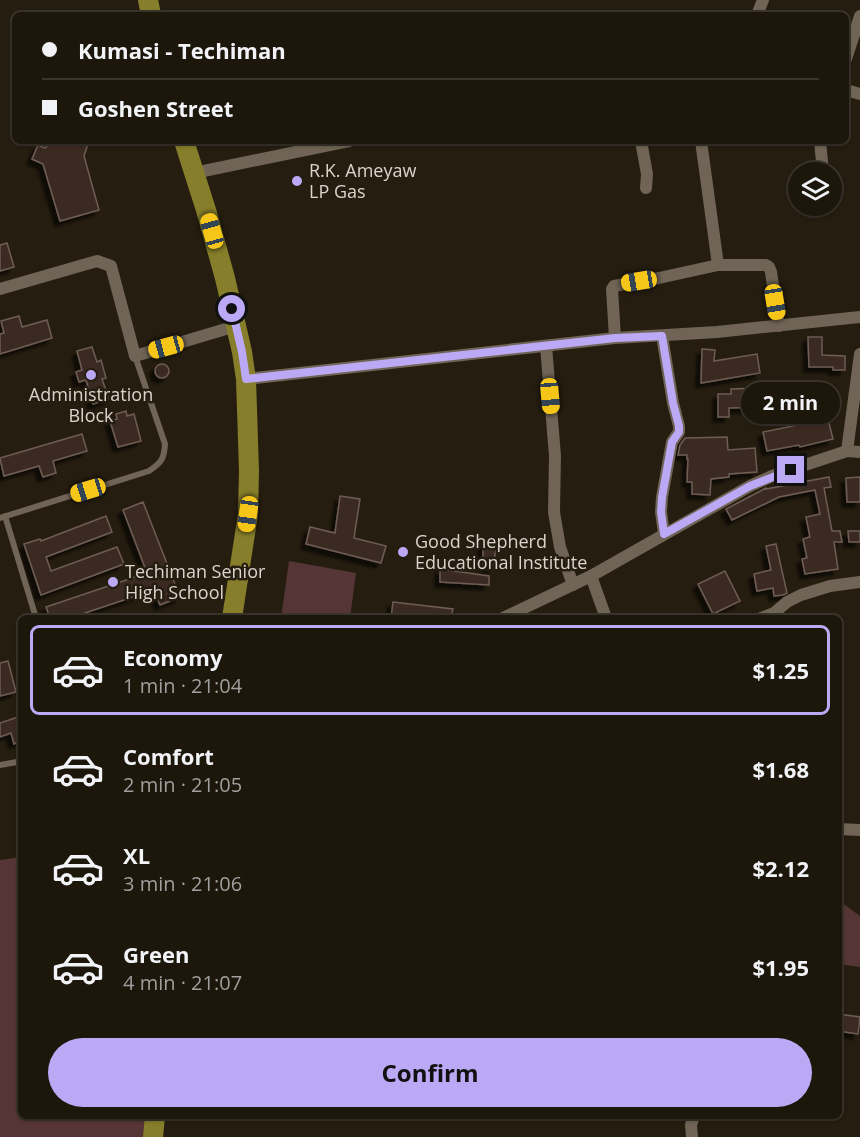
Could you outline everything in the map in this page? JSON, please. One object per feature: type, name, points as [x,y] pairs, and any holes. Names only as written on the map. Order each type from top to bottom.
[{"type":"highway","points":[[185,144],[219,252],[246,379],[248,514],[232,615]]},
{"type":"highway","points":[[153,1137],[155,1119]]},
{"type":"street","points":[[849,50],[860,16]]},
{"type":"street","points":[[194,173],[335,144]]},
{"type":"street","points":[[642,144],[647,174],[646,188]]},
{"type":"street","points":[[701,144],[718,265]]},
{"type":"street","points":[[820,144],[822,162]]},
{"type":"street","points":[[0,289],[97,261],[111,266],[135,356],[236,326]]},
{"type":"street","points":[[615,338],[612,289],[614,286],[718,265],[766,265],[769,267],[779,326]]},
{"type":"street","points":[[246,379],[615,338],[717,332],[860,317]]},
{"type":"street","points":[[662,336],[679,426],[679,432],[672,442],[662,497],[661,512],[664,534]]},
{"type":"street","points":[[546,346],[555,456],[554,512],[560,547],[573,585]]},
{"type":"street","points":[[847,451],[860,354]]},
{"type":"street","points":[[509,615],[591,576],[750,486],[772,476],[847,451],[860,452]]},
{"type":"street","points":[[591,576],[605,615]]},
{"type":"street","points":[[773,615],[787,602],[801,594],[830,586],[860,582]]},
{"type":"street","points":[[842,829],[860,830]]},
{"type":"street","points":[[692,1137],[693,1119]]},
{"type":"lane","points":[[35,615],[3,517],[149,471],[160,463],[165,444],[135,356]]},
{"type":"lane","points":[[0,765],[17,762]]},
{"type":"shaded area","points":[[289,561],[356,573],[350,615],[281,615]]},
{"type":"shaded area","points":[[18,857],[18,1119],[146,1119],[143,1137],[0,1137],[0,860]]},
{"type":"shaded area","points":[[842,903],[860,916],[860,967],[842,964]]},
{"type":"building","points":[[49,144],[88,144],[84,156],[99,210],[60,221],[43,164],[32,159],[38,145],[45,148]]},
{"type":"building","points":[[7,243],[14,267],[0,271],[0,245]]},
{"type":"building","points":[[19,316],[22,327],[47,320],[52,338],[0,354],[0,334],[4,333],[1,321]]},
{"type":"building","points":[[808,337],[822,337],[822,355],[845,356],[845,370],[833,370],[833,367],[809,367]]},
{"type":"building","name":"Administration Block","points":[[92,347],[97,362],[101,360],[106,378],[102,379],[109,399],[93,404],[86,380],[79,382],[76,372],[82,370],[77,351]]},
{"type":"building","points":[[702,349],[715,350],[714,361],[757,354],[760,373],[701,383]]},
{"type":"building","points":[[162,364],[167,366],[169,371],[167,376],[162,378],[157,376],[155,371],[157,366]]},
{"type":"building","points":[[758,388],[780,391],[777,414],[766,413],[766,407],[729,408],[729,417],[718,417],[718,394],[731,394],[731,389]]},
{"type":"building","points":[[126,411],[127,416],[134,414],[141,441],[118,447],[110,421],[117,419],[116,414]]},
{"type":"building","points":[[828,419],[833,439],[800,447],[799,445],[767,451],[763,432]]},
{"type":"building","points":[[82,434],[87,451],[53,461],[56,473],[43,477],[39,466],[4,476],[0,458]]},
{"type":"building","points":[[727,437],[728,450],[755,448],[757,472],[729,474],[729,477],[711,479],[710,495],[692,494],[692,482],[687,482],[688,459],[687,455],[678,455],[680,445],[685,438]]},
{"type":"building","points":[[829,477],[831,487],[824,488],[832,531],[840,531],[842,542],[834,542],[838,569],[805,574],[802,559],[807,558],[803,539],[810,537],[806,517],[820,514],[815,490],[779,497],[732,520],[726,509],[766,488]]},
{"type":"building","points":[[860,477],[860,502],[847,502],[846,478]]},
{"type":"building","points":[[340,496],[360,499],[354,538],[386,546],[381,563],[306,544],[310,527],[335,533]]},
{"type":"building","points":[[143,502],[180,597],[160,605],[154,590],[79,615],[49,615],[46,607],[147,573],[123,510]]},
{"type":"building","points":[[106,516],[112,532],[46,557],[51,571],[117,547],[124,564],[41,595],[24,544],[40,539],[41,541]]},
{"type":"building","points":[[848,531],[860,531],[860,542],[849,542]]},
{"type":"building","points":[[483,542],[497,545],[492,569],[483,565]]},
{"type":"building","points":[[776,544],[787,593],[774,596],[773,588],[757,591],[754,574],[771,570],[766,546]]},
{"type":"building","points":[[440,569],[489,576],[489,585],[440,582]]},
{"type":"building","points":[[725,571],[740,601],[713,614],[698,584]]},
{"type":"building","points":[[393,602],[453,609],[452,615],[391,615]]},
{"type":"building","points":[[8,661],[16,692],[0,696],[0,663]]},
{"type":"building","points":[[18,717],[18,742],[14,744],[11,733],[0,737],[0,723]]},
{"type":"building","points":[[842,1015],[860,1017],[858,1034],[842,1032]]},
{"type":"place","name":"R.K. Ameyaw LP Gas","points":[[297,181]]},
{"type":"place","name":"Administration Block","points":[[91,375]]},
{"type":"place","name":"Good Shepherd Educational Institute","points":[[403,552]]},
{"type":"place","name":"Techiman Senior High School","points":[[113,582]]},
{"type":"route","points":[[232,309],[246,379],[615,338],[662,336],[679,426],[679,432],[672,442],[662,497],[661,512],[664,534],[750,486],[791,470]]}]
